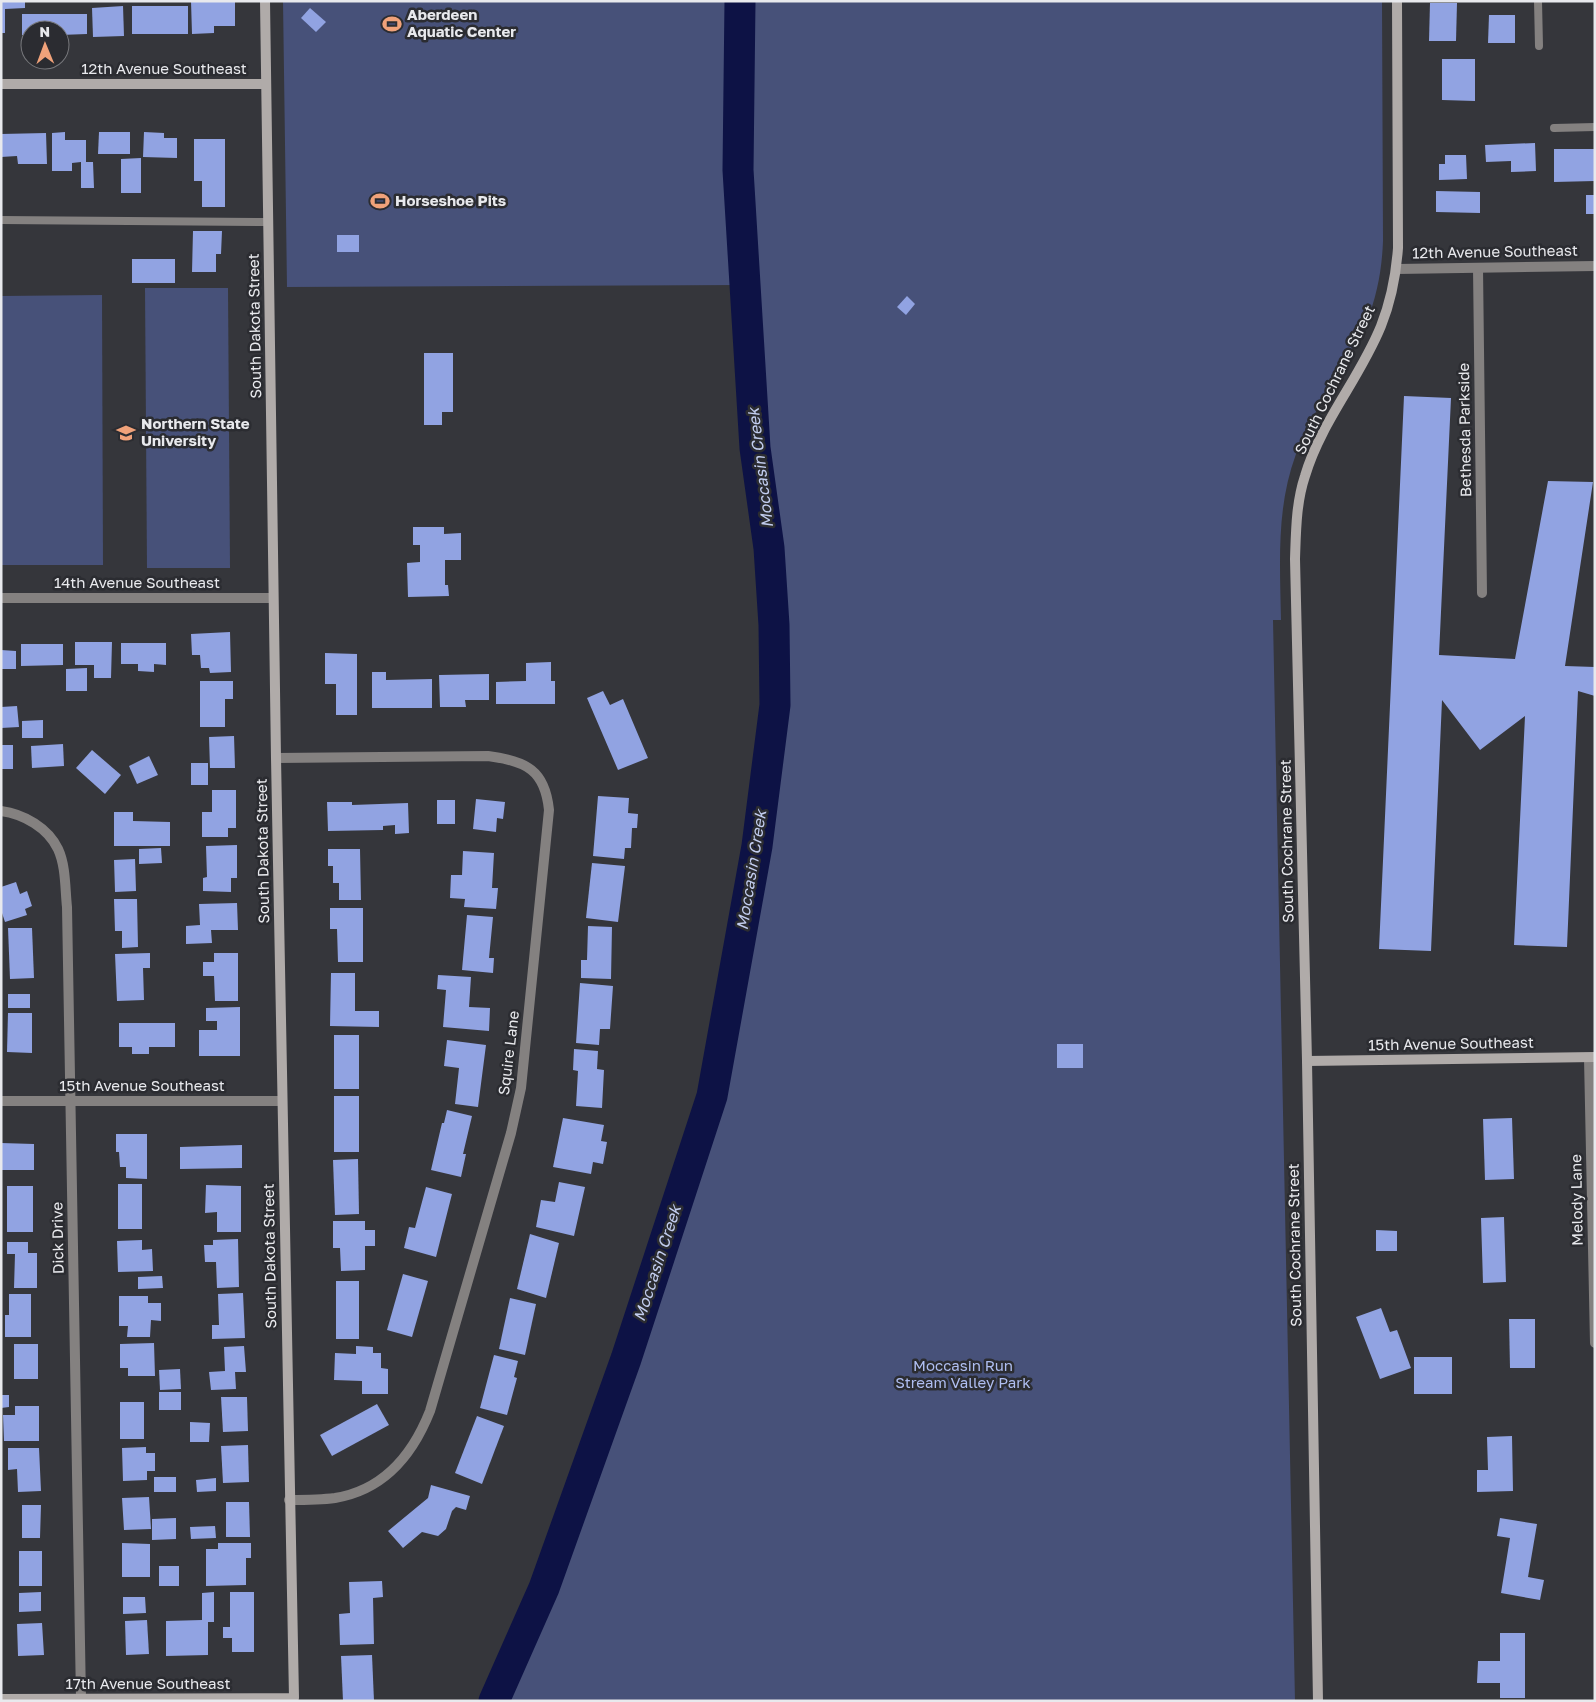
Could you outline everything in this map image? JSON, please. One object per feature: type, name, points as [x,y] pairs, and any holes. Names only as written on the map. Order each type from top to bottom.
[{"type":"street","name":"South Dakota Street","points":[[265,1],[273,598],[294,1699]]},
{"type":"street","name":"South Cochrane Street","points":[[1318,1701],[1308,1061],[1295,559],[1297,513],[1305,476],[1328,421],[1367,354],[1380,327],[1397,269],[1397,1]]},
{"type":"street","name":"12th Avenue Southeast","points":[[1,84],[266,84]]},
{"type":"street","name":"12th Avenue Southeast","points":[[1397,269],[1595,266]]},
{"type":"street","name":"Bethesda Parkside","points":[[1478,268],[1482,592]]},
{"type":"street","name":"14th Avenue Southeast","points":[[1,598],[273,598]]},
{"type":"street","name":"Squire Lane","points":[[276,758],[488,756],[506,759],[522,764],[534,772],[544,784],[549,810],[521,1088],[511,1133],[430,1411],[421,1433],[409,1453],[395,1468],[378,1481],[358,1491],[337,1498],[289,1500]]},
{"type":"street","name":"Dick Drive","points":[[1,812],[30,820],[46,832],[58,850],[64,875],[68,907],[81,1699]]},
{"type":"street","name":"15th Avenue Southeast","points":[[1308,1061],[1592,1057]]},
{"type":"street","name":"Melody Lane","points":[[1592,1057],[1595,1343]]},
{"type":"street","name":"15th Avenue Southeast","points":[[1,1101],[282,1101]]},
{"type":"street","name":"17th Avenue Southeast","points":[[1,1699],[294,1699]]},
{"type":"lane","points":[[1538,1],[1539,46]]},
{"type":"lane","points":[[1554,128],[1595,127]]},
{"type":"lane","points":[[1,220],[268,222]]},
{"type":"green space","name":"Moccasin Run Stream Valley Park","points":[[283,1],[1382,1],[1383,241],[1380,272],[1376,293],[1366,323],[1312,420],[1296,454],[1285,495],[1282,515],[1281,620],[1273,620],[1295,1701],[494,1701],[544,1588],[626,1359],[712,1096],[757,846],[775,705],[774,625],[769,548],[755,448],[745,285],[287,287]]},
{"type":"green space","points":[[145,288],[228,288],[230,568],[147,568]]},
{"type":"green space","points":[[102,295],[103,565],[1,565],[1,296]]},
{"type":"building","points":[[1,1],[25,1],[25,8],[5,9],[5,33],[1,33]]},
{"type":"building","points":[[191,1],[235,1],[235,26],[214,26],[214,33],[192,34]]},
{"type":"building","points":[[1430,3],[1457,3],[1456,41],[1429,41]]},
{"type":"building","points":[[123,6],[124,36],[93,37],[92,8]]},
{"type":"building","points":[[132,6],[188,6],[188,34],[132,34]]},
{"type":"building","points":[[310,8],[326,22],[316,32],[301,18]]},
{"type":"building","points":[[22,14],[87,14],[87,34],[70,35],[70,20],[22,20]]},
{"type":"building","points":[[1489,15],[1515,15],[1515,43],[1488,43]]},
{"type":"building","points":[[1442,59],[1475,59],[1475,101],[1442,100]]},
{"type":"building","points":[[65,132],[65,140],[86,140],[86,162],[93,162],[94,188],[81,188],[81,162],[72,163],[72,171],[52,171],[52,133]]},
{"type":"building","points":[[99,132],[130,132],[130,154],[98,154]]},
{"type":"building","points":[[144,132],[164,133],[164,138],[177,138],[177,158],[143,157]]},
{"type":"building","points":[[46,133],[47,164],[18,164],[17,156],[1,157],[1,134]]},
{"type":"building","points":[[194,139],[225,139],[225,207],[202,207],[202,181],[194,181]]},
{"type":"building","points":[[1535,143],[1536,171],[1511,172],[1511,161],[1486,162],[1485,145]]},
{"type":"building","points":[[1554,149],[1595,149],[1595,181],[1554,182]]},
{"type":"building","points":[[1445,155],[1466,155],[1467,179],[1439,180],[1439,164],[1445,164]]},
{"type":"building","points":[[141,158],[141,193],[121,193],[121,159]]},
{"type":"building","points":[[1436,191],[1480,192],[1480,213],[1436,212]]},
{"type":"building","points":[[1586,195],[1595,195],[1595,214],[1586,214]]},
{"type":"building","points":[[193,231],[222,231],[221,254],[216,254],[216,272],[192,272]]},
{"type":"building","points":[[337,235],[359,235],[359,252],[337,252]]},
{"type":"building","points":[[132,259],[175,259],[175,283],[132,283]]},
{"type":"building","points":[[907,296],[915,304],[906,315],[897,307]]},
{"type":"building","points":[[424,353],[453,353],[453,412],[442,412],[442,425],[424,425]]},
{"type":"building","points":[[1404,396],[1451,398],[1439,655],[1515,659],[1548,481],[1593,482],[1565,666],[1595,667],[1595,696],[1578,691],[1567,947],[1514,945],[1525,716],[1480,750],[1442,700],[1431,951],[1379,949]]},
{"type":"building","points":[[413,527],[444,527],[444,534],[461,533],[461,560],[445,560],[445,585],[448,585],[449,596],[408,597],[407,563],[420,562],[420,545],[413,545]]},
{"type":"building","points":[[230,632],[231,672],[210,673],[209,668],[201,668],[200,655],[192,655],[191,634]]},
{"type":"building","points":[[75,642],[112,642],[111,678],[94,678],[94,665],[75,665]]},
{"type":"building","points":[[121,643],[166,643],[166,665],[154,664],[154,672],[138,671],[138,664],[121,664]]},
{"type":"building","points":[[21,644],[63,644],[63,665],[21,666]]},
{"type":"building","points":[[1,650],[16,651],[16,669],[1,669]]},
{"type":"building","points":[[325,653],[357,654],[357,715],[336,715],[336,684],[325,684]]},
{"type":"building","points":[[551,662],[551,681],[555,681],[555,704],[496,704],[496,682],[526,681],[526,663]]},
{"type":"building","points":[[87,668],[87,691],[66,691],[66,669]]},
{"type":"building","points":[[372,672],[386,672],[386,680],[432,679],[432,708],[372,708]]},
{"type":"building","points":[[489,674],[489,700],[465,700],[466,707],[440,707],[439,675]]},
{"type":"building","points":[[200,681],[233,681],[233,699],[225,699],[225,727],[200,727]]},
{"type":"building","points":[[603,691],[610,705],[623,699],[648,758],[618,770],[587,698]]},
{"type":"building","points":[[17,706],[19,727],[1,728],[1,707]]},
{"type":"building","points":[[43,720],[43,738],[22,738],[22,721]]},
{"type":"building","points":[[234,736],[235,768],[210,768],[209,737]]},
{"type":"building","points":[[63,744],[64,766],[32,768],[31,746]]},
{"type":"building","points":[[1,745],[13,745],[13,769],[1,769]]},
{"type":"building","points":[[92,750],[121,775],[105,794],[76,768]]},
{"type":"building","points":[[149,756],[158,775],[137,784],[129,766]]},
{"type":"building","points":[[191,763],[208,763],[208,785],[191,785]]},
{"type":"building","points":[[212,790],[236,790],[236,828],[228,828],[228,837],[202,837],[202,812],[212,812]]},
{"type":"building","points":[[598,796],[629,798],[628,813],[638,814],[637,828],[632,828],[631,848],[625,848],[624,859],[593,856]]},
{"type":"building","points":[[476,799],[505,802],[503,819],[497,818],[496,832],[473,829]]},
{"type":"building","points":[[437,800],[455,800],[455,824],[437,824]]},
{"type":"building","points":[[327,802],[352,802],[352,805],[408,803],[409,833],[395,834],[395,825],[383,826],[383,830],[328,831]]},
{"type":"building","points":[[114,812],[133,812],[133,821],[170,822],[170,846],[114,846]]},
{"type":"building","points":[[237,845],[237,878],[231,878],[231,892],[203,891],[203,878],[207,877],[206,846]]},
{"type":"building","points":[[161,848],[162,863],[139,864],[139,849]]},
{"type":"building","points":[[328,849],[360,849],[361,900],[339,900],[339,883],[333,883],[333,866],[328,866]]},
{"type":"building","points":[[463,851],[494,853],[492,888],[498,888],[496,909],[464,907],[465,899],[450,898],[451,875],[462,875]]},
{"type":"building","points":[[135,859],[136,891],[115,892],[114,860]]},
{"type":"building","points":[[592,863],[625,866],[618,922],[586,918]]},
{"type":"building","points":[[16,882],[20,894],[27,891],[32,906],[25,909],[27,915],[5,922],[1,910],[1,887]]},
{"type":"building","points":[[114,899],[137,899],[138,947],[122,948],[122,931],[115,931]]},
{"type":"building","points":[[237,903],[238,930],[211,930],[212,943],[186,944],[186,926],[200,925],[199,904]]},
{"type":"building","points":[[330,908],[363,908],[363,962],[338,962],[337,929],[330,929]]},
{"type":"building","points":[[467,915],[493,917],[489,958],[494,958],[493,973],[462,970]]},
{"type":"building","points":[[588,926],[612,927],[611,979],[581,978],[581,960],[587,960]]},
{"type":"building","points":[[8,928],[32,928],[34,978],[10,979]]},
{"type":"building","points":[[150,953],[150,968],[143,968],[144,1000],[117,1001],[115,954]]},
{"type":"building","points":[[214,953],[238,953],[238,1001],[215,1001],[214,976],[203,976],[203,962],[214,962]]},
{"type":"building","points":[[331,973],[355,973],[355,1011],[379,1011],[379,1027],[330,1026]]},
{"type":"building","points":[[438,975],[471,977],[469,1007],[490,1008],[489,1031],[443,1027],[446,990],[437,989]]},
{"type":"building","points":[[580,983],[613,986],[610,1029],[600,1029],[599,1045],[576,1043]]},
{"type":"building","points":[[8,994],[30,994],[30,1008],[8,1008]]},
{"type":"building","points":[[240,1007],[240,1056],[199,1056],[199,1030],[217,1030],[217,1021],[206,1021],[206,1008]]},
{"type":"building","points":[[8,1013],[32,1013],[32,1053],[7,1052]]},
{"type":"building","points":[[119,1023],[175,1023],[175,1047],[149,1047],[149,1054],[132,1054],[132,1047],[119,1047]]},
{"type":"building","points":[[334,1035],[359,1035],[359,1089],[334,1089]]},
{"type":"building","points":[[447,1040],[486,1045],[478,1107],[455,1104],[459,1068],[444,1066]]},
{"type":"building","points":[[1057,1044],[1083,1044],[1083,1068],[1057,1068]]},
{"type":"building","points":[[574,1049],[598,1051],[597,1069],[604,1070],[602,1108],[576,1106],[578,1071],[573,1070]]},
{"type":"building","points":[[334,1096],[359,1096],[359,1152],[334,1152]]},
{"type":"building","points":[[447,1110],[472,1116],[463,1154],[466,1154],[461,1177],[431,1170]]},
{"type":"building","points":[[563,1118],[604,1125],[601,1141],[607,1142],[603,1164],[593,1162],[591,1174],[553,1167]]},
{"type":"building","points":[[1512,1118],[1514,1179],[1485,1180],[1483,1119]]},
{"type":"building","points":[[116,1134],[147,1134],[147,1179],[126,1178],[126,1167],[120,1167],[119,1152],[116,1152]]},
{"type":"building","points":[[1,1143],[34,1144],[34,1170],[1,1170]]},
{"type":"building","points":[[242,1145],[242,1168],[180,1169],[180,1147]]},
{"type":"building","points":[[358,1159],[359,1214],[335,1215],[333,1160]]},
{"type":"building","points":[[559,1182],[585,1187],[574,1236],[536,1227],[541,1200],[555,1202]]},
{"type":"building","points":[[118,1184],[142,1184],[142,1229],[118,1229]]},
{"type":"building","points":[[206,1185],[241,1186],[241,1232],[217,1232],[217,1212],[205,1213]]},
{"type":"building","points":[[7,1186],[33,1186],[33,1232],[7,1232]]},
{"type":"building","points":[[426,1187],[452,1194],[436,1257],[404,1248],[409,1227],[415,1228]]},
{"type":"building","points":[[1504,1217],[1506,1282],[1483,1283],[1481,1218]]},
{"type":"building","points":[[333,1221],[365,1221],[365,1230],[375,1230],[375,1246],[365,1246],[365,1270],[341,1271],[340,1248],[333,1248]]},
{"type":"building","points":[[1376,1230],[1397,1231],[1397,1251],[1376,1251]]},
{"type":"building","points":[[530,1234],[559,1243],[546,1298],[517,1289]]},
{"type":"building","points":[[238,1239],[239,1287],[217,1288],[216,1262],[205,1262],[204,1245],[213,1245],[213,1240]]},
{"type":"building","points":[[142,1240],[142,1250],[152,1249],[153,1271],[118,1272],[117,1241]]},
{"type":"building","points":[[7,1242],[28,1242],[28,1253],[37,1253],[37,1288],[14,1288],[15,1254],[7,1254]]},
{"type":"building","points":[[403,1274],[428,1281],[412,1337],[387,1330]]},
{"type":"building","points":[[162,1276],[163,1288],[138,1289],[138,1277]]},
{"type":"building","points":[[336,1281],[359,1281],[359,1339],[336,1339]]},
{"type":"building","points":[[243,1293],[245,1338],[212,1339],[212,1325],[219,1325],[218,1294]]},
{"type":"building","points":[[9,1294],[31,1294],[31,1337],[5,1337],[5,1315],[9,1315]]},
{"type":"building","points":[[119,1296],[148,1296],[148,1303],[161,1303],[161,1321],[151,1320],[150,1337],[127,1337],[128,1326],[119,1326]]},
{"type":"building","points":[[510,1298],[536,1304],[525,1355],[499,1349]]},
{"type":"building","points":[[1381,1308],[1390,1332],[1397,1330],[1411,1368],[1380,1379],[1356,1317]]},
{"type":"building","points":[[1509,1319],[1535,1319],[1535,1368],[1510,1368]]},
{"type":"building","points":[[154,1343],[155,1376],[128,1376],[128,1368],[120,1368],[120,1344]]},
{"type":"building","points":[[14,1344],[38,1344],[38,1379],[14,1379]]},
{"type":"building","points":[[244,1346],[246,1372],[235,1372],[236,1389],[211,1390],[209,1372],[225,1371],[224,1347]]},
{"type":"building","points":[[356,1346],[373,1347],[373,1353],[381,1353],[381,1368],[388,1369],[388,1394],[362,1394],[362,1381],[334,1380],[335,1353],[356,1354]]},
{"type":"building","points":[[494,1355],[518,1361],[514,1377],[517,1378],[507,1415],[480,1408]]},
{"type":"building","points":[[1414,1357],[1452,1357],[1452,1394],[1414,1394]]},
{"type":"building","points":[[180,1369],[181,1389],[160,1390],[159,1370]]},
{"type":"building","points":[[159,1392],[181,1392],[181,1410],[159,1410]]},
{"type":"building","points":[[1,1395],[9,1395],[9,1407],[1,1408]]},
{"type":"building","points":[[221,1397],[247,1397],[248,1431],[223,1432]]},
{"type":"building","points":[[120,1402],[144,1402],[144,1439],[120,1439]]},
{"type":"building","points":[[377,1404],[389,1425],[332,1456],[320,1435]]},
{"type":"building","points":[[15,1406],[39,1406],[39,1441],[4,1441],[3,1415],[15,1415]]},
{"type":"building","points":[[477,1416],[504,1426],[482,1484],[455,1473]]},
{"type":"building","points":[[190,1422],[210,1423],[209,1442],[190,1442]]},
{"type":"building","points":[[1512,1436],[1513,1491],[1477,1492],[1477,1470],[1488,1470],[1487,1437]]},
{"type":"building","points":[[248,1445],[249,1482],[223,1483],[221,1446]]},
{"type":"building","points":[[146,1447],[146,1453],[155,1453],[155,1471],[147,1471],[147,1480],[123,1481],[122,1448]]},
{"type":"building","points":[[8,1448],[39,1448],[41,1491],[18,1492],[17,1469],[8,1470]]},
{"type":"building","points":[[154,1477],[176,1477],[176,1492],[154,1492]]},
{"type":"building","points":[[216,1478],[216,1491],[197,1492],[196,1480]]},
{"type":"building","points":[[431,1485],[470,1496],[466,1510],[456,1507],[452,1511],[446,1529],[438,1536],[422,1532],[403,1548],[388,1531],[428,1498]]},
{"type":"building","points":[[149,1497],[151,1529],[124,1530],[122,1498]]},
{"type":"building","points":[[226,1502],[249,1502],[250,1537],[226,1537]]},
{"type":"building","points":[[22,1505],[41,1505],[40,1538],[22,1538]]},
{"type":"building","points":[[176,1518],[176,1539],[152,1540],[152,1519]]},
{"type":"building","points":[[1500,1518],[1537,1524],[1528,1577],[1544,1580],[1540,1600],[1501,1593],[1510,1538],[1497,1536]]},
{"type":"building","points":[[215,1526],[216,1538],[191,1539],[190,1527]]},
{"type":"building","points":[[122,1543],[150,1544],[150,1577],[122,1577]]},
{"type":"building","points":[[218,1543],[251,1543],[251,1558],[246,1558],[246,1585],[206,1586],[206,1549],[218,1549]]},
{"type":"building","points":[[19,1551],[42,1551],[42,1586],[19,1586]]},
{"type":"building","points":[[159,1566],[179,1566],[179,1586],[159,1586]]},
{"type":"building","points":[[382,1581],[383,1597],[373,1598],[374,1644],[340,1645],[339,1614],[350,1613],[349,1582]]},
{"type":"building","points":[[41,1592],[41,1611],[19,1612],[19,1593]]},
{"type":"building","points":[[214,1592],[214,1622],[208,1622],[208,1655],[166,1656],[166,1621],[202,1620],[202,1593]]},
{"type":"building","points":[[230,1592],[254,1592],[254,1652],[232,1652],[232,1638],[223,1638],[223,1627],[230,1627]]},
{"type":"building","points":[[123,1597],[145,1597],[146,1613],[123,1614]]},
{"type":"building","points":[[147,1620],[149,1654],[126,1655],[125,1621]]},
{"type":"building","points":[[42,1623],[44,1655],[18,1656],[17,1624]]},
{"type":"building","points":[[1500,1633],[1525,1633],[1525,1698],[1500,1698],[1500,1683],[1477,1683],[1478,1661],[1500,1661]]},
{"type":"building","points":[[372,1655],[374,1701],[343,1701],[341,1656]]},
{"type":"waterway","name":"Moccasin Creek","points":[[494,1701],[544,1588],[626,1359],[712,1096],[757,846],[775,705],[774,625],[769,548],[755,448],[738,170],[740,1]]},
{"type":"place","name":"Aberdeen Aquatic Center","points":[[392,24]]},
{"type":"place","name":"Horseshoe Pits","points":[[380,201]]},
{"type":"place","name":"Northern State University","points":[[126,433]]}]
